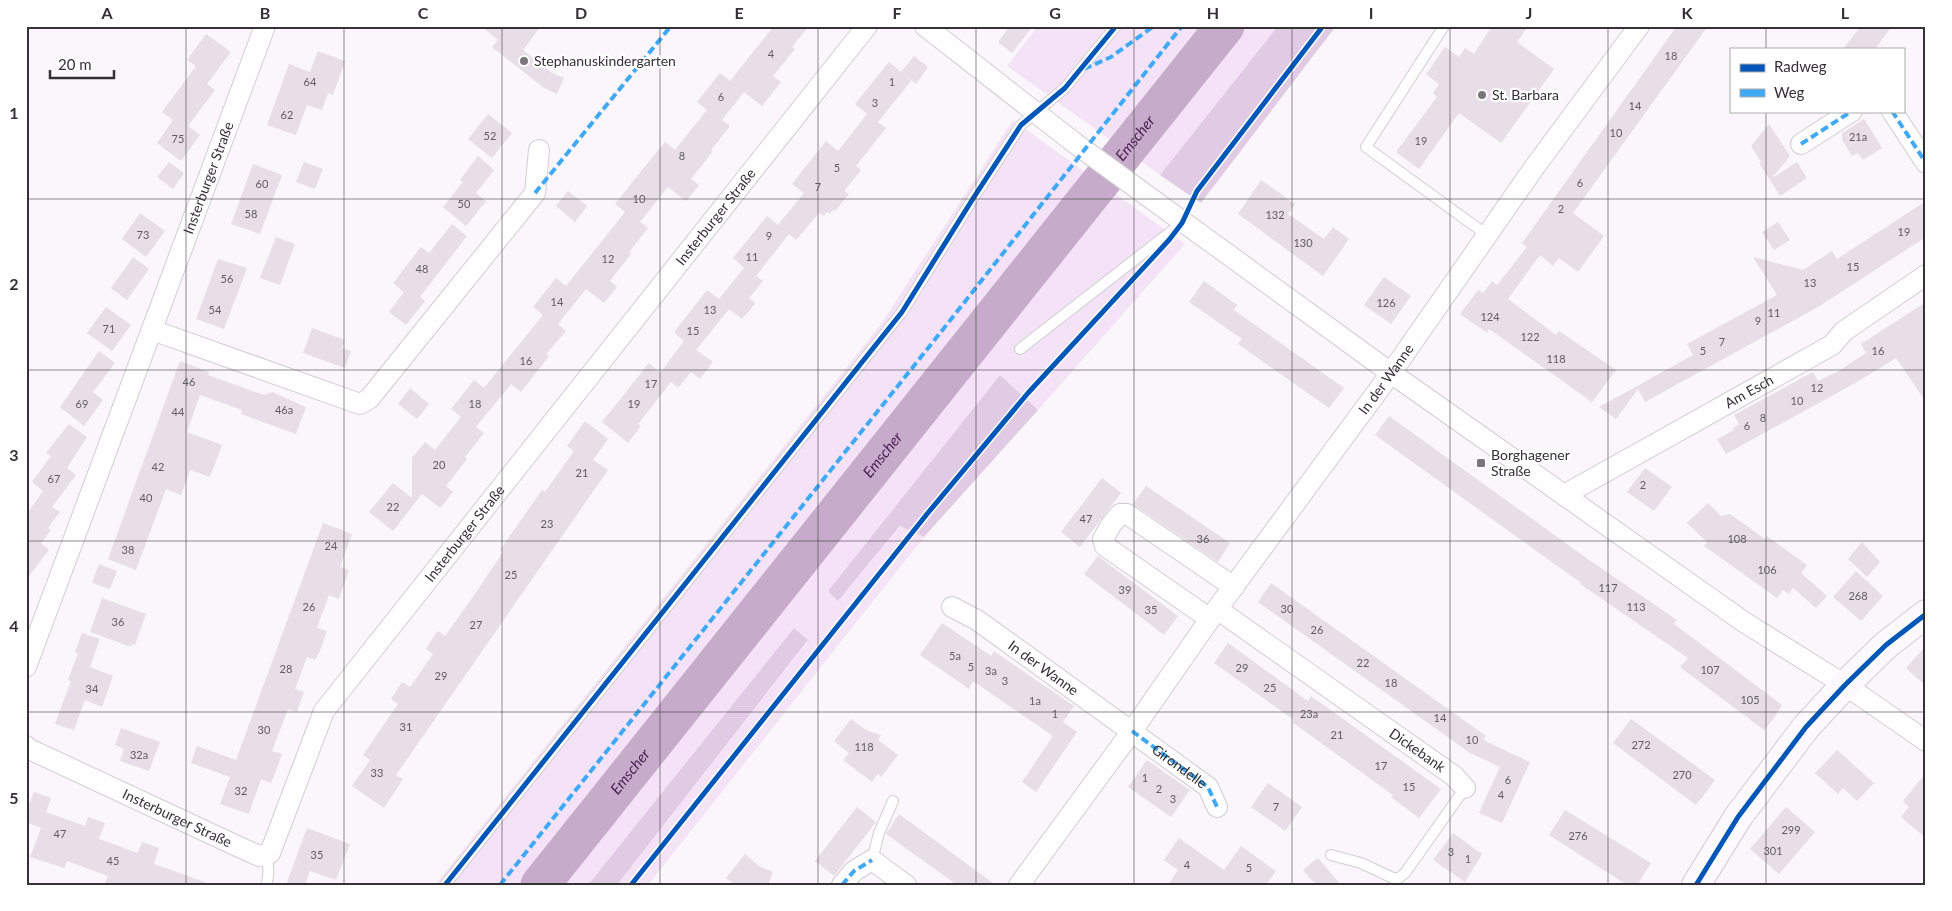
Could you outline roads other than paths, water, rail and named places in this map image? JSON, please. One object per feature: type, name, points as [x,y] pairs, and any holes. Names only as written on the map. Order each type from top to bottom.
[{"type":"street","name":"Insterburger Straße","points":[[26,667],[266,26]]},
{"type":"street","name":"Insterburger Straße","points":[[26,746],[259,856],[270,853],[324,711],[867,26]]},
{"type":"street","points":[[926,26],[1036,114],[1145,196],[1391,373],[1744,622],[1845,685],[1926,741]]},
{"type":"street","name":"In der Wanne","points":[[1018,885],[1391,373],[1536,165],[1640,26]]},
{"type":"street","points":[[1801,144],[1850,112]]},
{"type":"street","points":[[1893,112],[1926,163]]},
{"type":"street","points":[[152,330],[360,404],[369,399],[535,193],[539,150]]},
{"type":"street","name":"Am Esch","points":[[1564,495],[1832,344],[1844,331],[1926,275]]},
{"type":"street","name":"Dickebank","points":[[1234,587],[1127,514],[1120,514],[1103,539],[1105,546],[1214,614],[1454,776],[1466,788]]},
{"type":"street","name":"In der Wanne","points":[[952,607],[977,620],[1132,731]]},
{"type":"street","points":[[1696,885],[1738,817],[1806,727],[1886,645],[1926,614]]},
{"type":"street","name":"Girondelle","points":[[1132,731],[1208,787],[1217,807]]},
{"type":"street","points":[[842,885],[854,871],[872,860],[906,885]]},
{"type":"lane","points":[[445,885],[902,312],[1021,125],[1064,88],[1116,26]]},
{"type":"lane","points":[[1444,26],[1366,147],[1487,234]]},
{"type":"lane","points":[[1020,349],[1182,223]]},
{"type":"lane","name":"Dickebank","points":[[1331,855],[1361,863],[1393,878],[1399,878],[1405,873],[1466,788]]},
{"type":"lane","points":[[872,860],[879,833],[893,800]]},
{"type":"lane","points":[[266,854],[269,877],[266,885]]},
{"type":"waterway","name":"Emscher","points":[[540,885],[1225,26]]},
{"type":"place","name":"Stephanuskindergarten","points":[[524,61]]},
{"type":"place","name":"St. Barbara","points":[[1482,95]]},
{"type":"place","name":"Borghagener Straße","points":[[1481,463]]}]
